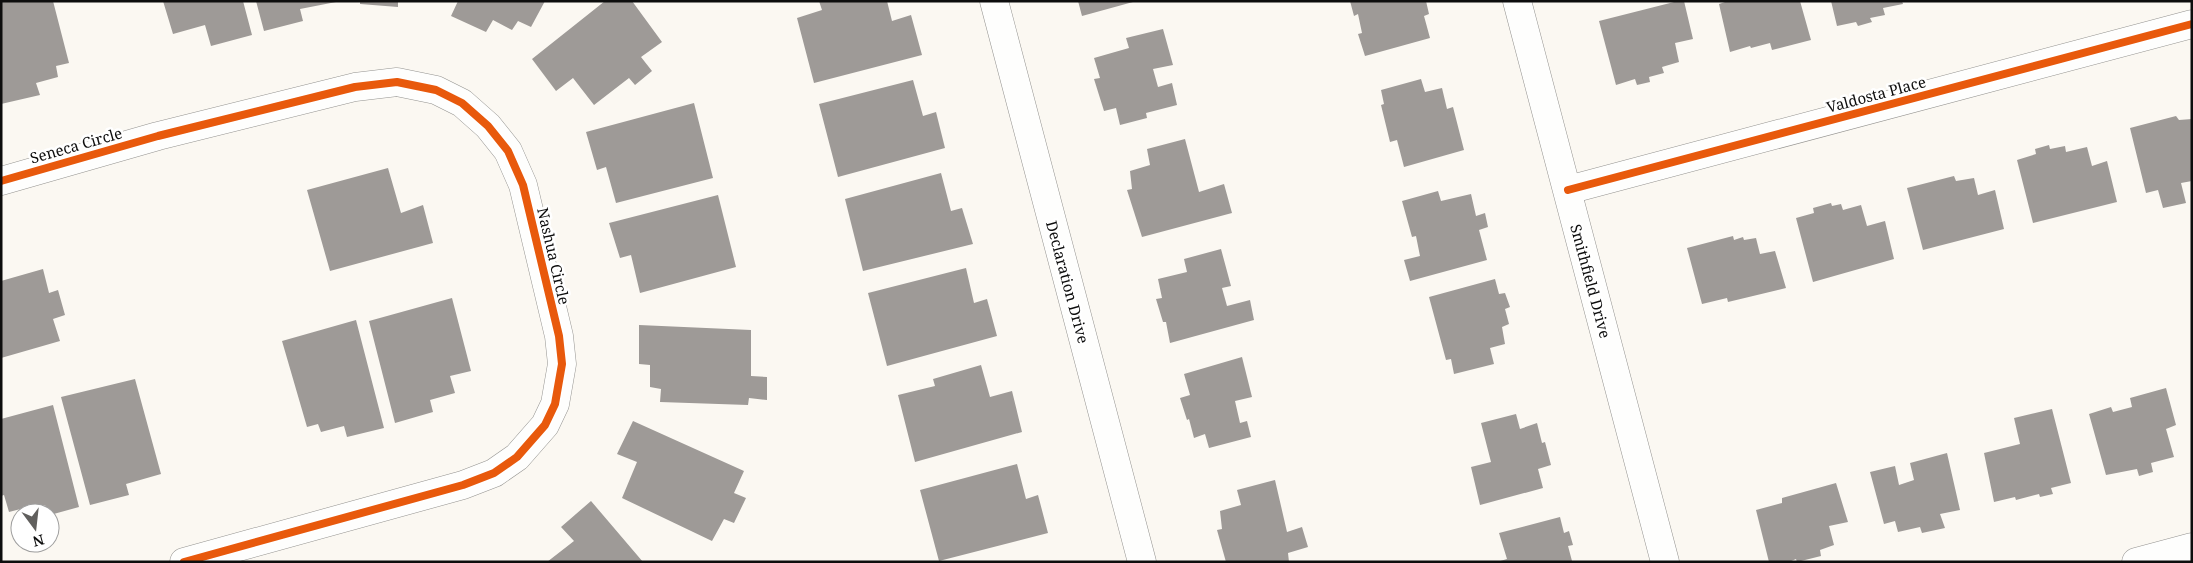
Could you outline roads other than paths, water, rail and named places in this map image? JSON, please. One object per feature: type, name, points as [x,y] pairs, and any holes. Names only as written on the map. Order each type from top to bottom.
[{"type":"street","name":"Declaration Drive","points":[[994,1],[1142,562]]},
{"type":"street","name":"Smithfield Drive","points":[[1517,1],[1665,562]]},
{"type":"street","name":"Valdosta Place","points":[[1568,190],[2192,24]]},
{"type":"street","name":"Nashua Circle","points":[[158,136],[355,87],[398,82],[436,90],[462,103],[488,126],[508,151],[523,185],[559,336],[562,364],[555,404],[545,425],[517,457],[494,473],[462,485],[254,553]]},
{"type":"street","name":"Seneca Circle","points":[[1,181],[158,136]]},
{"type":"street","points":[[2136,562],[2192,547]]},
{"type":"street","points":[[184,562],[254,553]]}]
